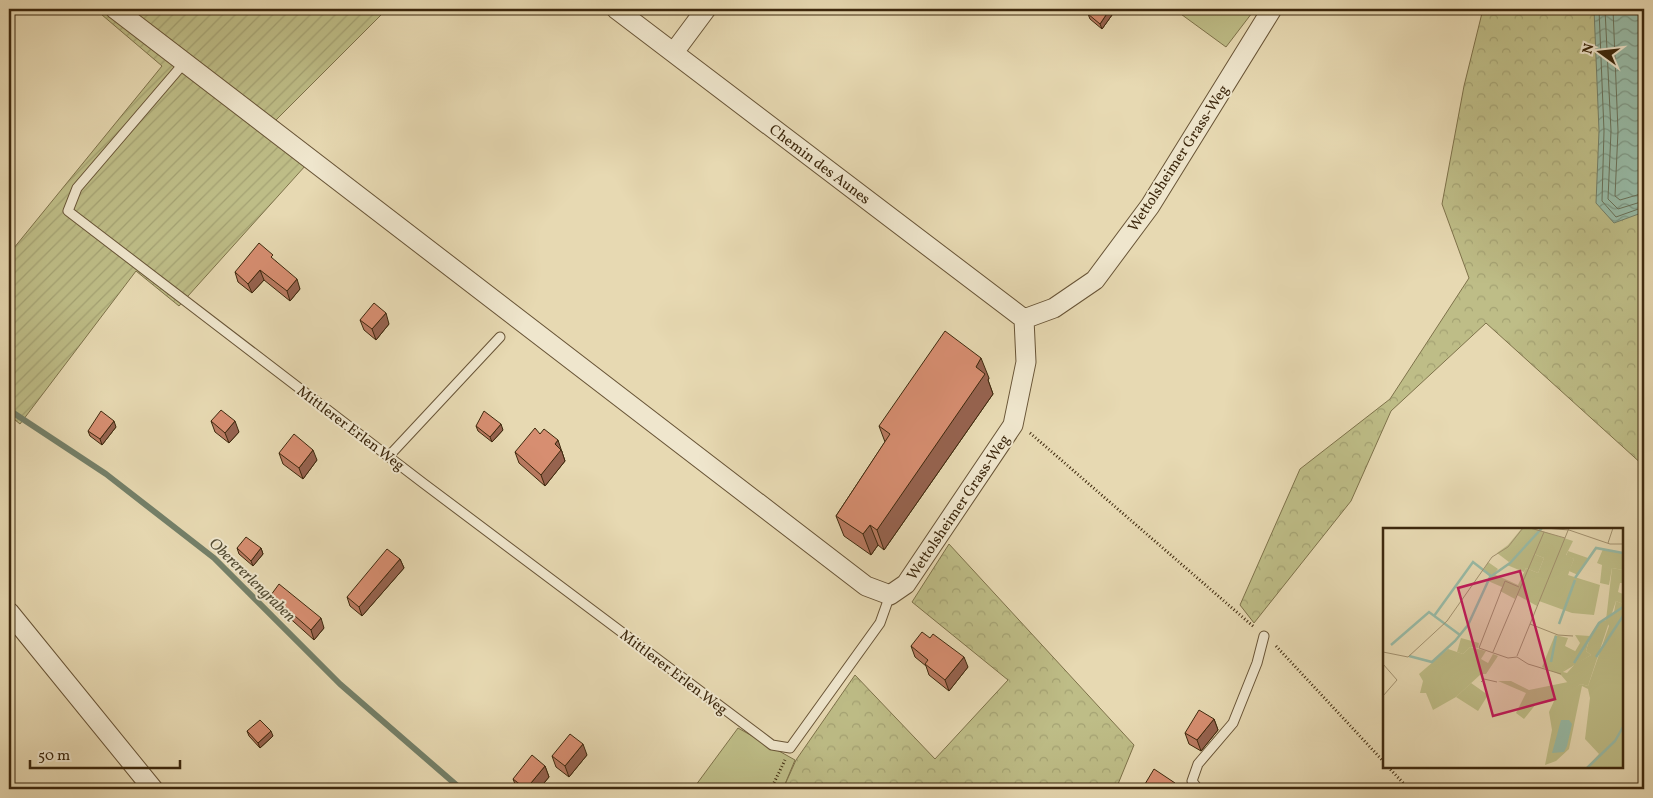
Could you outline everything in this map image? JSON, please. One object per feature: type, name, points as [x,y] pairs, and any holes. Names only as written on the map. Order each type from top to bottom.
[{"type":"street","points":[[115,9],[858,580],[866,586],[890,595]]},
{"type":"street","name":"Chemin des Aunes","points":[[616,9],[1024,319]]},
{"type":"street","points":[[674,52],[706,9]]},
{"type":"street","name":"Wettolsheimer Grass-Weg","points":[[890,595],[906,584],[1013,425],[1026,362],[1024,319],[1054,308],[1095,280],[1150,206],[1272,9]]},
{"type":"street","points":[[9,612],[153,789]]},
{"type":"lane","name":"Mittlerer Erlen Weg","points":[[184,63],[77,188],[68,210],[388,456],[772,745],[790,748]]},
{"type":"lane","points":[[388,456],[500,337]]},
{"type":"lane","points":[[790,748],[880,623],[890,595]]},
{"type":"lane","points":[[1198,789],[1192,781],[1198,764],[1233,723],[1257,663],[1264,636]]},
{"type":"path","points":[[1013,425],[1031,434],[1217,597],[1278,647],[1383,761]]},
{"type":"path","points":[[771,789],[790,748]]},
{"type":"path","points":[[1389,768],[1409,789]]},
{"type":"green space","points":[[95,9],[387,9],[276,120],[315,155],[179,306],[136,271],[20,424],[9,415],[9,254],[162,66]]},
{"type":"green space","points":[[1174,9],[1255,9],[1226,47]]},
{"type":"green space","points":[[1483,9],[1644,9],[1644,466],[1486,323],[1391,411],[1351,501],[1254,623],[1240,605],[1300,469],[1390,399],[1469,278],[1442,204],[1464,86]]},
{"type":"green space","points":[[949,544],[1134,745],[1116,789],[783,789],[796,760],[855,675],[935,759],[1008,680],[912,602]]},
{"type":"green space","points":[[738,728],[795,760],[783,789],[693,789]]},
{"type":"water","points":[[1594,9],[1644,9],[1644,212],[1614,223],[1596,203],[1599,131]]},
{"type":"building","points":[[1092,9],[1110,9],[1100,24],[1088,14]]},
{"type":"building","points":[[259,243],[273,255],[271,257],[297,279],[287,291],[260,270],[248,284],[235,272]]},
{"type":"building","points":[[374,303],[386,313],[372,329],[360,320]]},
{"type":"building","points":[[945,331],[981,358],[976,367],[985,374],[877,530],[870,525],[863,534],[836,516],[890,434],[879,426]]},
{"type":"building","points":[[221,410],[235,421],[225,433],[211,421]]},
{"type":"building","points":[[101,411],[114,421],[100,439],[88,431]]},
{"type":"building","points":[[484,411],[501,424],[490,437],[476,426]]},
{"type":"building","points":[[535,428],[540,434],[544,429],[558,440],[555,444],[561,450],[541,475],[515,452]]},
{"type":"building","points":[[294,434],[313,450],[299,468],[279,453]]},
{"type":"building","points":[[246,537],[261,548],[251,561],[237,548]]},
{"type":"building","points":[[387,549],[400,559],[359,607],[347,597]]},
{"type":"building","points":[[279,584],[321,618],[311,630],[271,595]]},
{"type":"building","points":[[922,632],[930,638],[933,634],[964,657],[945,680],[925,664],[928,660],[911,646]]},
{"type":"building","points":[[1199,710],[1214,719],[1197,740],[1185,733]]},
{"type":"building","points":[[260,720],[271,731],[258,743],[247,731]]},
{"type":"building","points":[[570,734],[583,744],[565,766],[552,756]]},
{"type":"building","points":[[532,755],[545,766],[526,789],[513,779]]},
{"type":"building","points":[[1154,769],[1175,783],[1171,789],[1142,789]]},
{"type":"waterway","name":"Oberererlengraben","points":[[9,410],[106,474],[214,558],[340,684],[461,789]]}]
